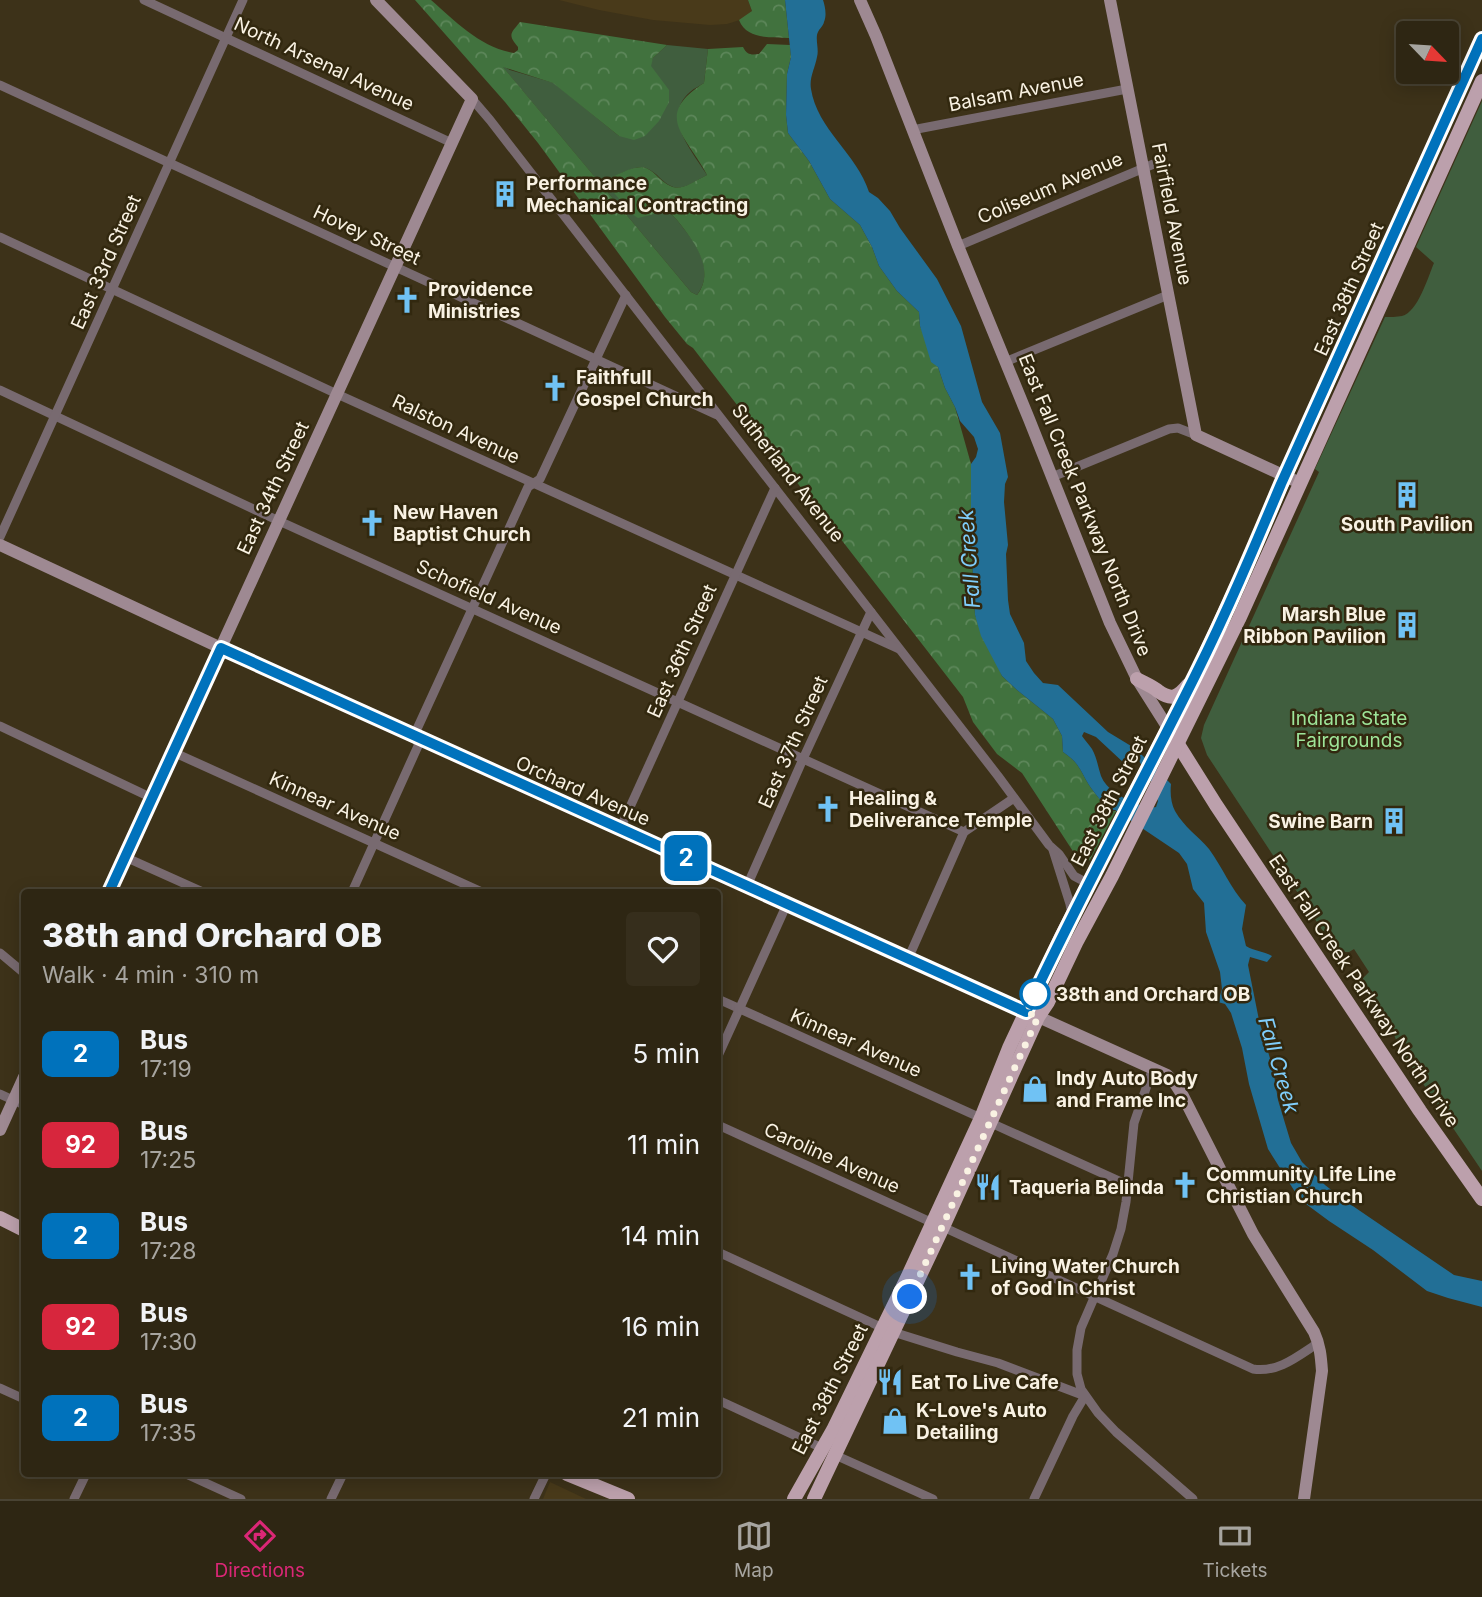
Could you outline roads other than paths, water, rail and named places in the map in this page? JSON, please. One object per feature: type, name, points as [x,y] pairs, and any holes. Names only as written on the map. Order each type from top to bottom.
[{"type":"main road","name":"East 38th Street","points":[[814,1499],[828,1452],[986,1121],[1009,1048],[1032,1015],[1072,916],[1197,672],[1482,39]]},
{"type":"main road","name":"East 38th Street","points":[[1032,1015],[1048,1002],[1239,619],[1482,81]]},
{"type":"main road","points":[[1137,679],[1163,696],[1175,696],[1197,672]]},
{"type":"main road","name":"East Fall Creek Parkway North Drive","points":[[1168,728],[1216,805],[1420,1111],[1482,1199]]},
{"type":"main road","points":[[0,1218],[21,1228]]},
{"type":"main road","name":"East 38th Street","points":[[794,1499],[828,1452]]},
{"type":"main road","points":[[574,1477],[628,1499]]},
{"type":"street","name":"North Arsenal Avenue","points":[[144,0],[452,143]]},
{"type":"street","name":"East 33rd Street","points":[[0,537],[243,0]]},
{"type":"street","name":"Sutherland Avenue","points":[[376,0],[490,120],[1052,849],[1074,876],[1089,884]]},
{"type":"street","name":"East Fall Creek Parkway North Drive","points":[[860,0],[1110,623],[1137,679],[1168,728]]},
{"type":"street","name":"Fairfield Avenue","points":[[1110,0],[1196,435]]},
{"type":"street","name":"Hovey Street","points":[[0,85],[720,416]]},
{"type":"street","name":"Balsam Avenue","points":[[912,130],[1127,89]]},
{"type":"street","name":"East 34th Street","points":[[110,889],[472,99]]},
{"type":"street","name":"Coliseum Avenue","points":[[958,246],[1156,163]]},
{"type":"street","name":"Ralston Avenue","points":[[0,237],[337,394],[900,649]]},
{"type":"street","points":[[1379,268],[1394,275]]},
{"type":"street","points":[[353,889],[418,746],[417,729],[472,609],[528,487],[540,479],[626,295]]},
{"type":"street","points":[[1005,362],[1168,295]]},
{"type":"street","name":"Schofield Avenue","points":[[0,390],[279,521],[964,832]]},
{"type":"street","points":[[1052,477],[1169,429],[1179,428],[1300,483]]},
{"type":"street","name":"East 36th Street","points":[[620,829],[775,488]]},
{"type":"street","name":"Orchard Avenue","points":[[0,545],[417,737],[1153,1068],[1172,1080],[1181,1091],[1253,1234],[1314,1332],[1318,1343]]},
{"type":"street","name":"East 37th Street","points":[[747,886],[871,612]]},
{"type":"street","points":[[0,726],[152,798]]},
{"type":"street","name":"Kinnear Avenue","points":[[173,752],[475,889]]},
{"type":"street","points":[[908,959],[964,832],[1014,798]]},
{"type":"street","name":"Sutherland Avenue","points":[[1052,849],[1072,916]]},
{"type":"street","points":[[125,857],[196,889]]},
{"type":"street","points":[[721,1049],[787,904]]},
{"type":"street","points":[[0,953],[21,970]]},
{"type":"street","name":"Kinnear Avenue","points":[[721,1000],[1128,1185]]},
{"type":"street","points":[[1153,1068],[1134,1122],[1125,1213],[1119,1237],[1081,1328],[1077,1350],[1078,1381],[1085,1396],[1111,1427],[1194,1499]]},
{"type":"street","points":[[0,1094],[19,1103],[0,1130]]},
{"type":"street","name":"Caroline Avenue","points":[[721,1126],[1256,1369],[1278,1367],[1318,1343]]},
{"type":"street","points":[[721,1253],[888,1330],[998,1363],[1085,1396]]},
{"type":"street","points":[[1304,1499],[1322,1371],[1318,1343]]},
{"type":"street","points":[[0,1388],[21,1398]]},
{"type":"street","points":[[1034,1499],[1085,1396]]},
{"type":"street","points":[[721,1401],[933,1499]]},
{"type":"street","points":[[74,1499],[85,1477]]},
{"type":"street","points":[[193,1477],[241,1499]]},
{"type":"street","points":[[331,1499],[341,1477]]},
{"type":"street","points":[[534,1499],[545,1477]]},
{"type":"water","name":"Fall Creek","points":[[785,0],[823,0],[825,16],[817,35],[818,54],[811,81],[815,103],[821,117],[856,166],[869,192],[890,211],[937,279],[961,326],[982,402],[1000,433],[1008,477],[1004,502],[1008,545],[1008,600],[1010,614],[1024,643],[1026,661],[1043,683],[1058,685],[1108,732],[1136,749],[1171,784],[1175,811],[1209,849],[1246,905],[1242,929],[1246,946],[1272,956],[1267,962],[1250,957],[1248,965],[1278,1100],[1291,1143],[1302,1162],[1344,1200],[1454,1275],[1482,1281],[1482,1307],[1427,1291],[1297,1195],[1268,1149],[1231,1013],[1225,1004],[1218,1002],[1222,989],[1220,972],[1206,932],[1204,903],[1193,889],[1187,864],[1179,853],[1115,810],[1107,811],[1077,764],[1063,752],[1062,736],[1053,719],[1002,676],[981,636],[975,615],[971,464],[978,449],[974,437],[960,421],[938,367],[931,362],[920,326],[919,312],[897,291],[879,266],[860,225],[830,199],[809,161],[788,133],[787,74],[791,57]],"holes":[[[1084,732],[1096,737],[1124,763],[1138,759],[1154,787],[1158,801],[1156,807],[1145,807],[1130,801],[1107,785],[1101,776],[1094,752],[1082,736]]]},
{"type":"place","name":"Performance Mechanical Contracting","points":[[505,194]]},
{"type":"place","name":"Providence Ministries","points":[[407,300]]},
{"type":"place","name":"Faithfull Gospel Church","points":[[555,388]]},
{"type":"place","name":"South Pavilion","points":[[1407,495]]},
{"type":"place","name":"New Haven Baptist Church","points":[[372,523]]},
{"type":"place","name":"Marsh Blue Ribbon Pavilion","points":[[1407,625]]},
{"type":"place","name":"Healing & Deliverance Temple","points":[[828,809]]},
{"type":"place","name":"Swine Barn","points":[[1394,821]]},
{"type":"place","name":"38th and Orchard OB","points":[[1035,994]]},
{"type":"place","name":"Indy Auto Body and Frame Inc","points":[[1035,1089]]},
{"type":"place","name":"Community Life Line Christian Church","points":[[1185,1185]]},
{"type":"place","name":"Taqueria Belinda","points":[[988,1187]]},
{"type":"place","name":"Living Water Church of God In Christ","points":[[970,1277]]},
{"type":"place","name":"Eat To Live Cafe","points":[[890,1382]]},
{"type":"place","name":"K-Love's Auto Detailing","points":[[895,1421]]},
{"type":"park label","name":"Indiana State Fairgrounds","points":[[1349,729]]}]
